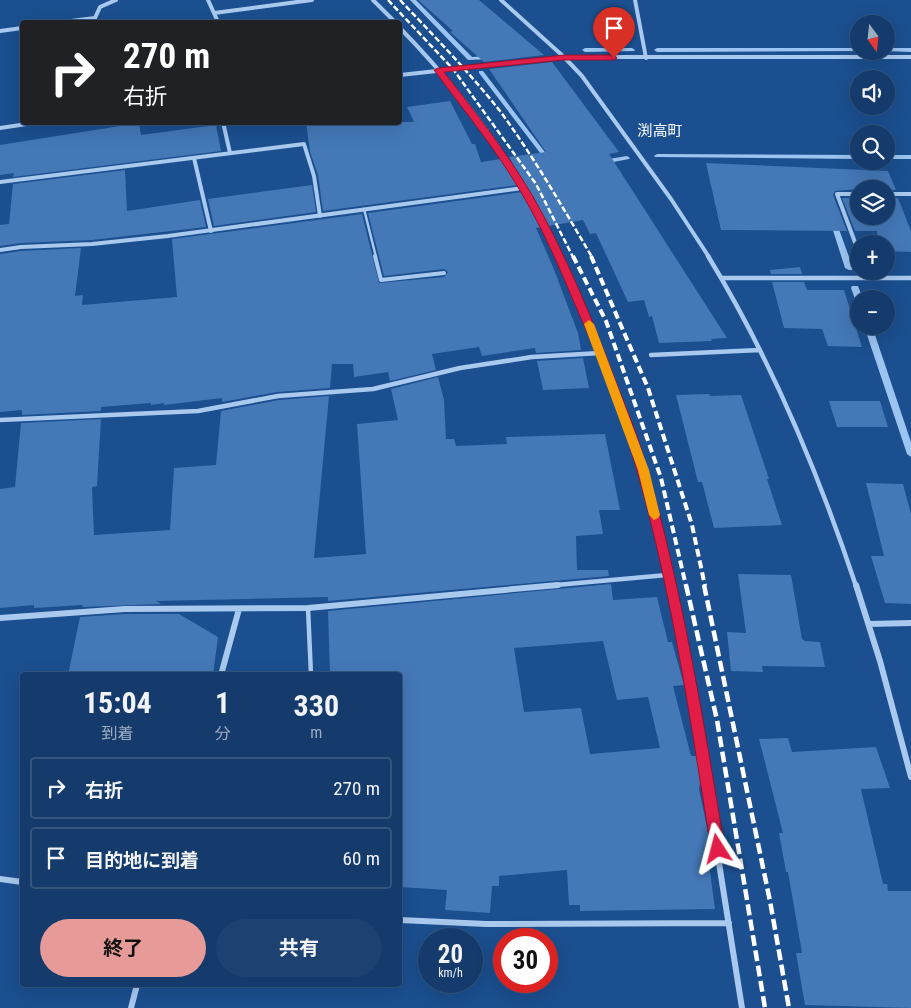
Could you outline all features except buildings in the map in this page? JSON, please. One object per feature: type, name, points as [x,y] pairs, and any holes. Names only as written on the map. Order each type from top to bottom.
[{"type":"street","points":[[80,20],[96,18],[100,7],[116,0]]},
{"type":"street","points":[[208,0],[217,20]]},
{"type":"street","points":[[214,13],[312,0]]},
{"type":"street","points":[[373,0],[393,20]]},
{"type":"street","points":[[501,0],[564,57],[582,76],[690,227],[721,278],[760,350],[779,390],[828,508],[869,624],[911,778]]},
{"type":"street","points":[[635,0],[646,58]]},
{"type":"street","points":[[0,31],[20,28]]},
{"type":"street","points":[[402,30],[430,59],[488,134],[523,188],[556,249],[600,353],[643,470],[697,720],[742,1008]]},
{"type":"street","points":[[402,75],[564,57],[911,57]]},
{"type":"street","points":[[0,128],[20,125]]},
{"type":"street","points":[[224,125],[230,153]]},
{"type":"street","points":[[0,182],[304,144],[314,176],[320,216]]},
{"type":"street","points":[[194,158],[211,231]]},
{"type":"street","points":[[0,250],[21,247],[92,244],[211,231],[523,188]]},
{"type":"street","points":[[850,194],[837,194],[852,235]]},
{"type":"street","points":[[895,194],[911,194]]},
{"type":"street","points":[[721,278],[850,278]]},
{"type":"street","points":[[895,278],[911,278]]},
{"type":"street","points":[[651,355],[760,350]]},
{"type":"street","points":[[0,420],[198,411],[278,396],[373,389],[460,368],[532,357],[600,353]]},
{"type":"street","points":[[0,618],[125,609],[308,608],[667,575]]},
{"type":"street","points":[[223,672],[239,609]]},
{"type":"street","points":[[869,624],[911,623]]},
{"type":"street","points":[[0,879],[20,882]]},
{"type":"street","points":[[402,920],[486,924],[729,923]]},
{"type":"street","points":[[131,1008],[136,987]]},
{"type":"lane","points":[[364,209],[381,280],[444,273]]},
{"type":"lane","points":[[308,608],[311,672]]},
{"type":"waterway","points":[[413,0],[470,59],[490,58]]},
{"type":"waterway","points":[[585,50],[632,50]]},
{"type":"waterway","points":[[657,50],[850,50]]},
{"type":"waterway","points":[[895,50],[911,50]]},
{"type":"waterway","points":[[481,72],[549,161]]},
{"type":"waterway","points":[[657,156],[850,157]]},
{"type":"waterway","points":[[895,157],[911,157]]},
{"type":"waterway","points":[[603,162],[627,158]]},
{"type":"waterway","points":[[833,221],[849,268]]},
{"type":"waterway","points":[[871,335],[911,454]]},
{"type":"railway","points":[[388,0],[453,69],[536,184],[573,257]]},
{"type":"railway","points":[[400,0],[464,68],[513,128],[592,257]]},
{"type":"railway","points":[[573,256],[606,321],[661,478],[686,586]]},
{"type":"railway","points":[[591,256],[648,388],[692,525],[705,586]]},
{"type":"railway","points":[[686,585],[717,720],[765,1008]]},
{"type":"railway","points":[[704,585],[770,901],[789,1008]]},
{"type":"slow traffic","points":[[589,324],[643,470],[654,515]]},
{"type":"district","name":"渕高町","points":[[660,131]]},
{"type":"route","points":[[614,58],[564,57],[438,70],[488,134],[527,194],[556,249],[594,336],[638,456],[659,535],[689,674],[718,849]]}]
